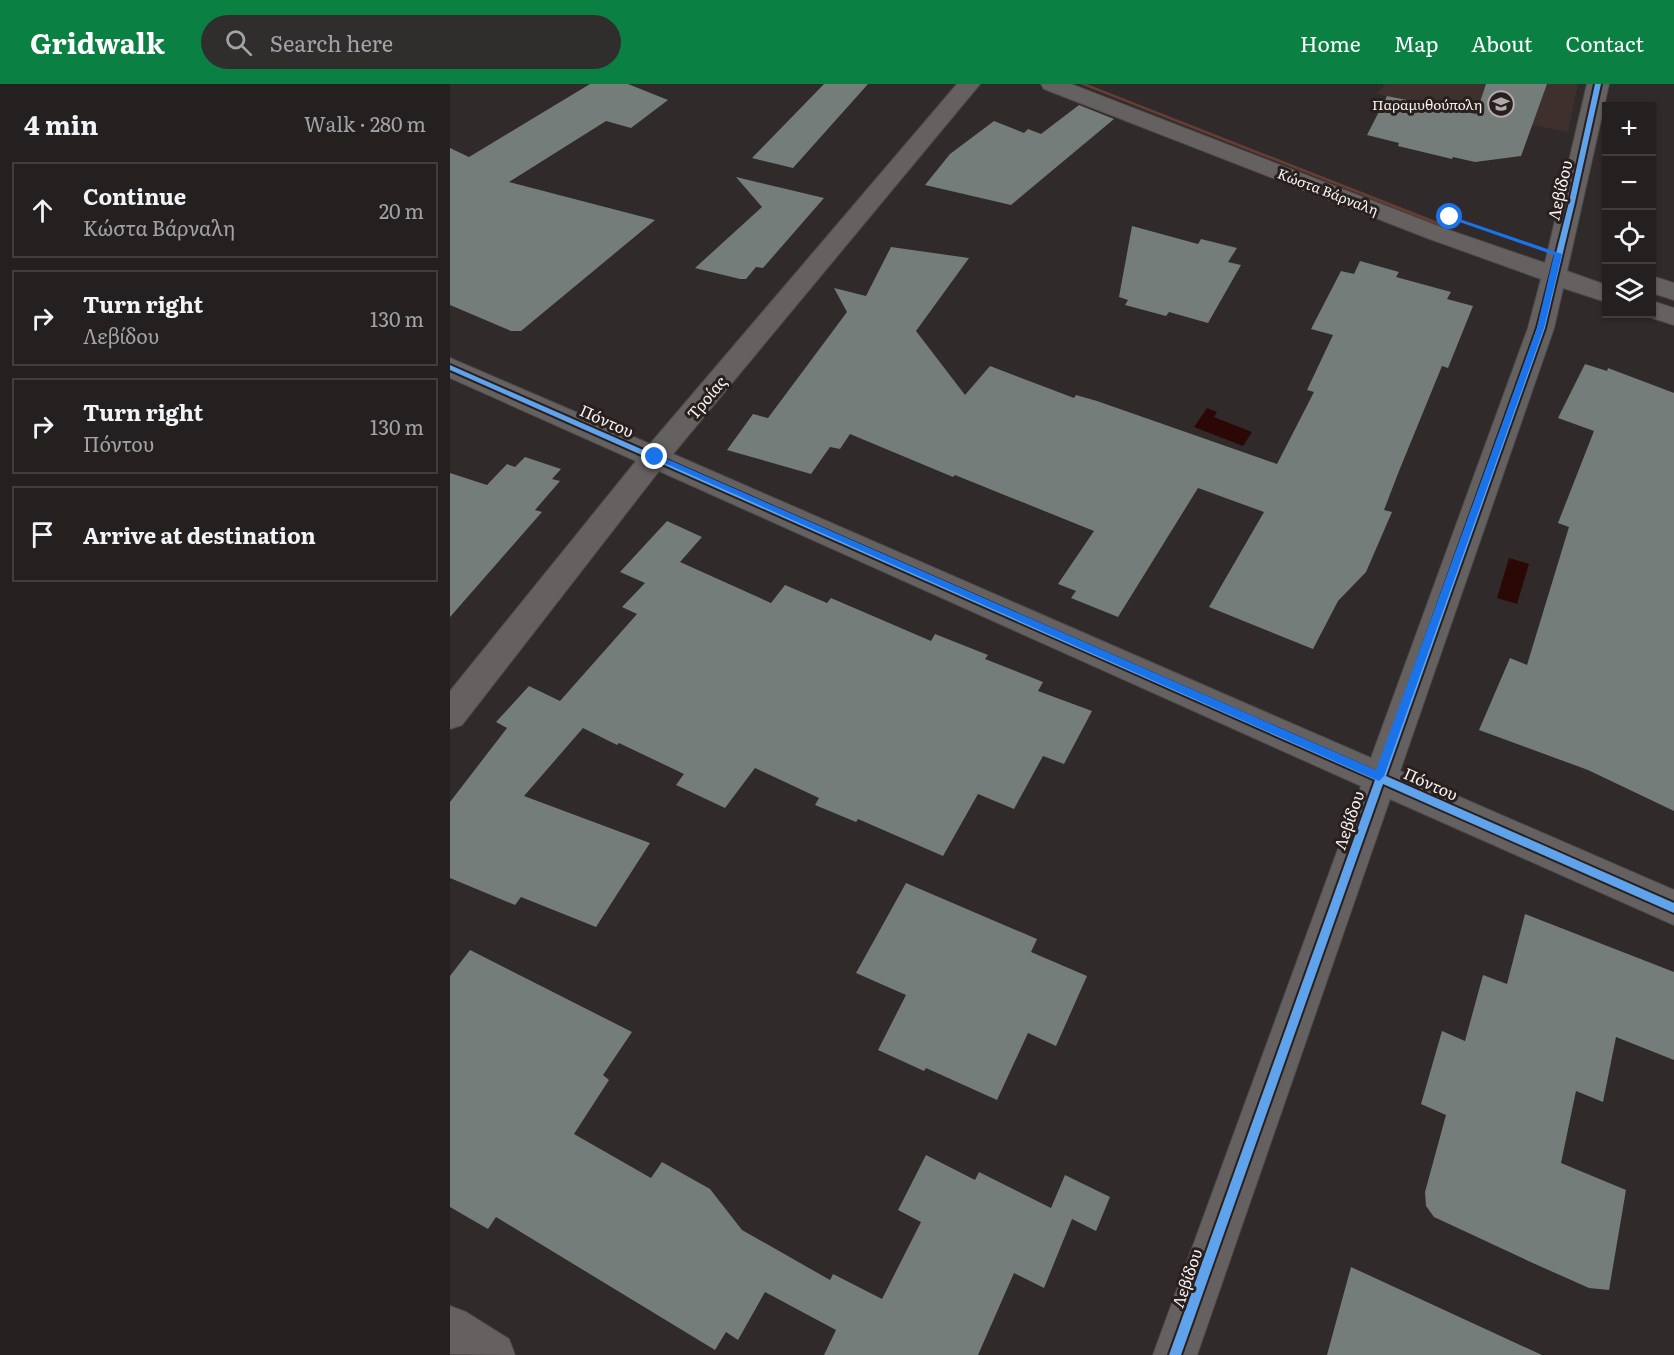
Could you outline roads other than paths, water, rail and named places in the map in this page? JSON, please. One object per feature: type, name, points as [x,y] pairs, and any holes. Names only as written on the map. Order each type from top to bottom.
[{"type":"street","name":"Τροίας","points":[[450,715],[655,457],[969,84]]},
{"type":"street","name":"Κώστα Βάρναλη","points":[[1052,84],[1435,233],[1563,263]]},
{"type":"street","name":"Κώστα Βάρναλη","points":[[1104,84],[1450,217],[1563,263],[1602,291]]},
{"type":"street","name":"Λεβίδου","points":[[1175,1355],[1563,263],[1598,84]]},
{"type":"street","points":[[1656,285],[1674,291]]},
{"type":"street","points":[[1656,310],[1674,317]]},
{"type":"street","name":"Πόντου","points":[[450,367],[1674,908]]},
{"type":"street","points":[[450,1328],[493,1355]]},
{"type":"place","name":"Παραμυθούπολη","points":[[1501,104]]}]
